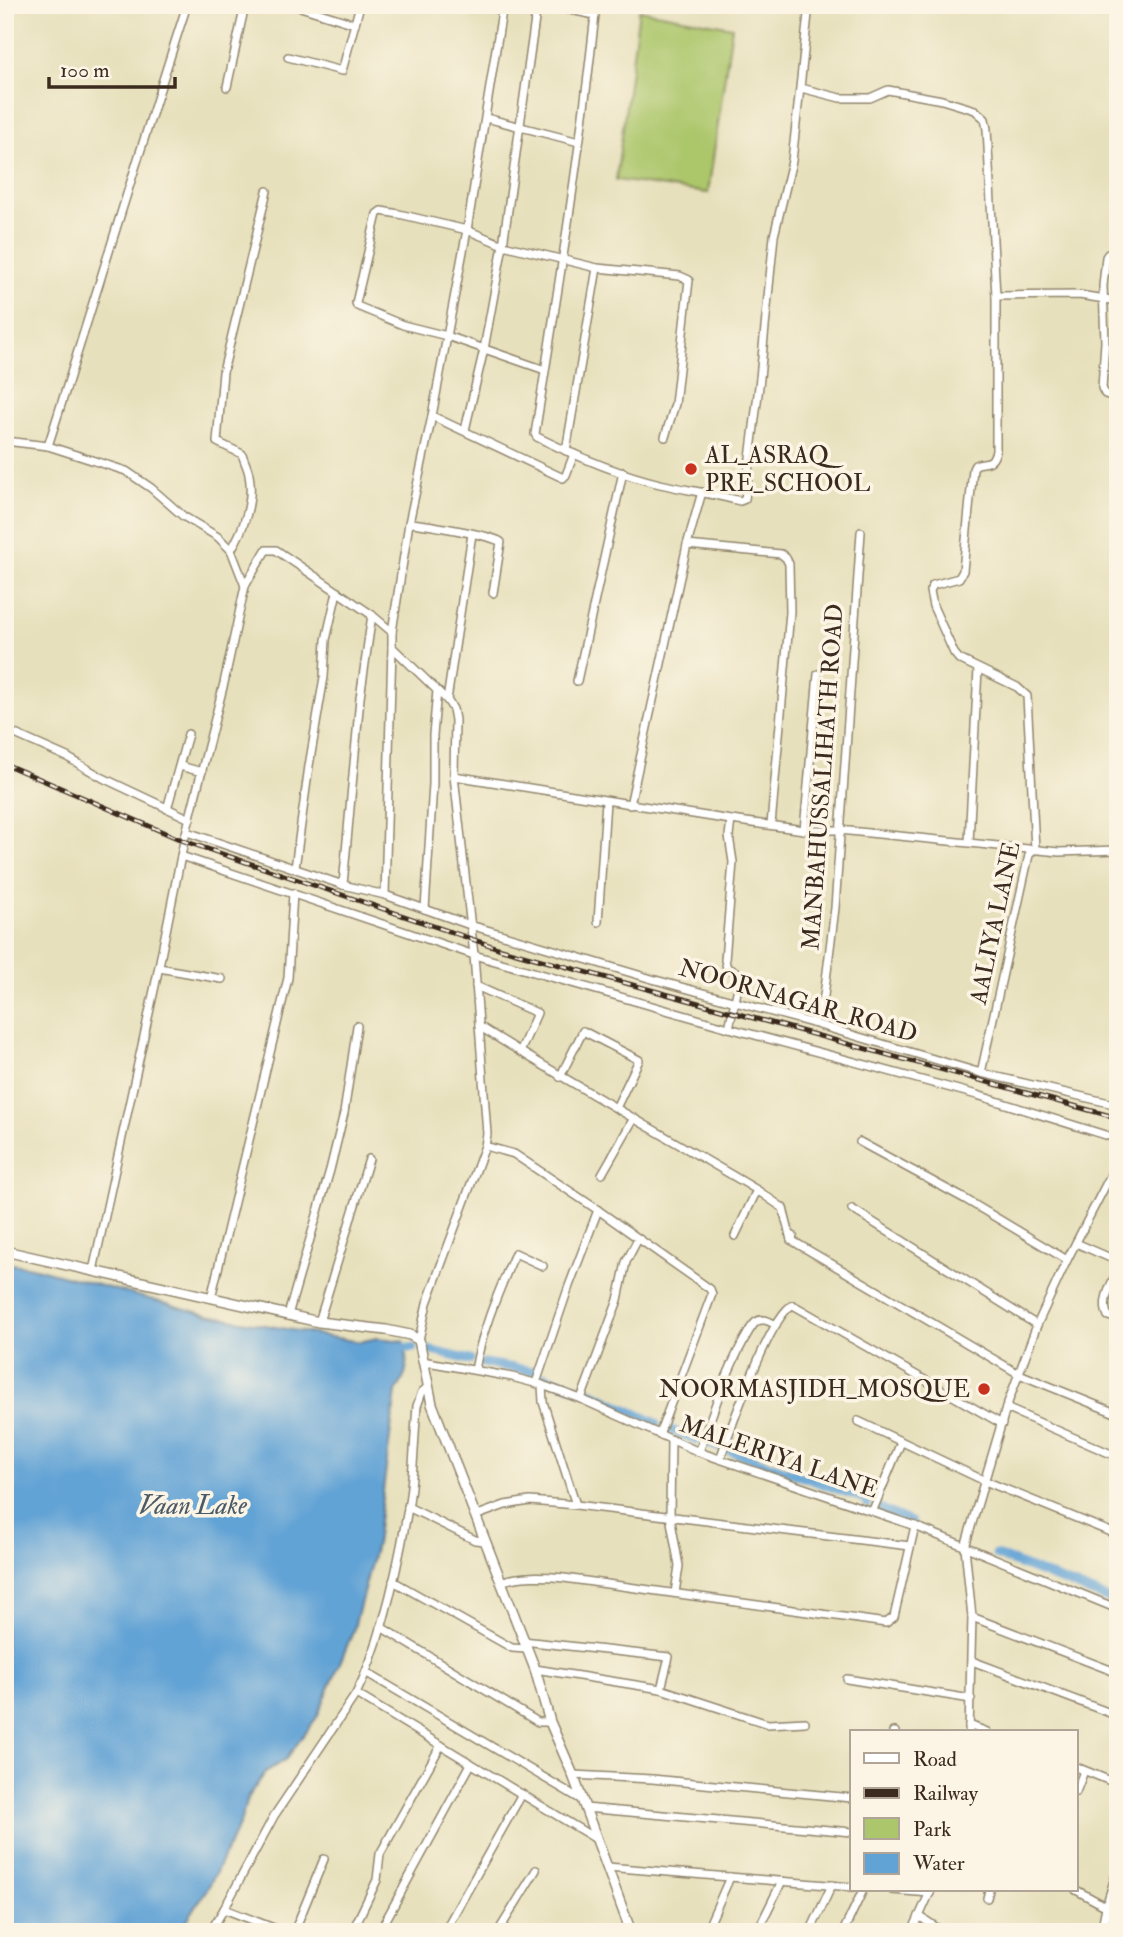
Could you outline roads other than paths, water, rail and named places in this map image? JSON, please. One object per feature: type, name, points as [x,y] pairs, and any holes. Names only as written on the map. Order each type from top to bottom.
[{"type":"street","points":[[48,446],[156,96],[187,5]]},
{"type":"street","points":[[227,87],[245,5]]},
{"type":"street","points":[[294,5],[355,24]]},
{"type":"street","points":[[288,57],[342,71],[360,5]]},
{"type":"street","points":[[385,895],[392,632],[409,523],[467,230],[503,5]]},
{"type":"street","points":[[465,430],[484,349],[503,246],[537,5]]},
{"type":"street","points":[[546,5],[595,15]]},
{"type":"street","points":[[596,5],[579,142],[535,434],[570,453],[659,484],[740,501],[745,499],[774,236],[792,161],[809,5]]},
{"type":"street","points":[[801,88],[840,98],[870,98],[888,90],[942,100],[975,110],[985,119],[996,296],[996,451],[989,463],[975,465],[973,469],[963,571],[959,578],[933,584],[930,591],[933,606],[954,653],[959,659],[978,668],[969,842]]},
{"type":"street","points":[[486,118],[579,142]]},
{"type":"street","points":[[231,550],[241,534],[248,510],[250,477],[242,454],[217,442],[223,372],[267,191]]},
{"type":"street","points":[[545,370],[447,336],[403,325],[356,303],[375,219],[381,211],[467,230],[503,246],[597,268],[680,276],[689,280],[674,404],[665,437]]},
{"type":"street","points":[[1118,254],[1108,254],[1106,257],[1102,388],[1105,394],[1118,398]]},
{"type":"street","points":[[432,416],[562,478],[566,475],[597,268]]},
{"type":"street","points":[[996,296],[1079,295],[1118,300]]},
{"type":"street","points":[[5,441],[48,446],[125,471],[151,488],[183,516],[218,537],[231,550],[244,586]]},
{"type":"street","points":[[577,681],[623,472]]},
{"type":"street","points":[[630,805],[702,492]]},
{"type":"street","points":[[409,523],[501,542],[492,593]]},
{"type":"street","name":"MANBAHUSSALIHATH ROAD","points":[[812,1023],[824,996],[835,908],[861,531]]},
{"type":"street","points":[[447,700],[472,534]]},
{"type":"street","points":[[688,545],[781,554],[789,564],[790,612],[771,825]]},
{"type":"street","points":[[93,1271],[181,856],[224,683],[244,586],[265,550],[276,550],[372,615],[392,632]]},
{"type":"street","points":[[295,868],[324,677],[326,640],[337,592]]},
{"type":"street","points":[[343,885],[360,698],[372,615]]},
{"type":"street","points":[[392,648],[447,700],[453,709],[454,776],[474,955],[487,1133],[485,1146],[427,1303],[419,1340],[422,1362],[432,1404],[535,1669],[550,1722],[573,1775],[631,1932]]},
{"type":"street","name":"AALIYA LANE","points":[[978,668],[1017,687],[1027,696],[1035,849],[1029,855],[981,1073]]},
{"type":"street","points":[[804,830],[818,674]]},
{"type":"street","points":[[425,909],[437,691]]},
{"type":"street","points":[[6,730],[190,818]]},
{"type":"street","points":[[167,809],[188,734]]},
{"type":"street","points":[[180,766],[201,772]]},
{"type":"street","points":[[454,776],[804,830],[839,830],[1059,852],[1118,850]]},
{"type":"street","points":[[598,922],[606,801]]},
{"type":"street","points":[[729,1028],[741,974],[727,968],[725,960],[733,862],[729,836],[731,820]]},
{"type":"street","name":"NOORNAGAR_ROAD","points":[[187,832],[343,885],[385,895],[470,925],[652,979],[981,1073],[1118,1105]]},
{"type":"street","points":[[181,856],[474,955],[977,1095],[1118,1139]]},
{"type":"street","points":[[211,1298],[288,978],[293,893]]},
{"type":"street","points":[[159,968],[222,979]]},
{"type":"street","points":[[476,986],[537,1013],[520,1052]]},
{"type":"street","points":[[288,1315],[344,1113],[357,1026]]},
{"type":"street","points":[[479,1026],[560,1077],[757,1190],[783,1208],[792,1239],[1019,1374],[1118,1414]]},
{"type":"street","points":[[560,1077],[583,1031],[639,1060],[616,1108]]},
{"type":"street","points":[[602,1174],[634,1118]]},
{"type":"street","points":[[860,1142],[965,1199],[1067,1260]]},
{"type":"street","points":[[485,1146],[514,1154],[710,1289],[712,1294],[659,1434]]},
{"type":"street","points":[[319,1322],[369,1159]]},
{"type":"street","points":[[969,1729],[972,1617],[965,1547],[1006,1408],[1037,1325],[1118,1161]]},
{"type":"street","points":[[735,1236],[757,1190]]},
{"type":"street","points":[[852,1209],[1037,1325]]},
{"type":"street","points":[[576,1505],[542,1402],[539,1384],[598,1210]]},
{"type":"street","points":[[581,1399],[618,1300],[626,1262],[638,1239]]},
{"type":"street","points":[[1076,1243],[1115,1259],[1118,1266],[1104,1307],[1108,1316],[1118,1319]]},
{"type":"street","points":[[5,1251],[319,1322],[386,1330],[410,1335],[419,1340]]},
{"type":"street","points":[[475,1370],[494,1302],[516,1253],[543,1266]]},
{"type":"street","points":[[720,1459],[743,1394],[776,1325],[788,1307],[793,1305],[1002,1424]]},
{"type":"street","points":[[699,1452],[737,1353],[752,1328],[757,1321],[765,1320],[776,1325]]},
{"type":"street","name":"MALERIYA LANE","points":[[422,1362],[539,1384],[581,1399],[699,1452],[915,1525],[1117,1606]]},
{"type":"street","points":[[210,1932],[274,1815],[356,1695],[366,1673],[393,1581],[408,1507],[417,1406],[422,1392],[428,1387]]},
{"type":"street","points":[[1006,1408],[1118,1457]]},
{"type":"street","points":[[858,1421],[985,1481],[1118,1535]]},
{"type":"street","points":[[671,1440],[670,1516],[679,1566],[675,1593]]},
{"type":"street","points":[[873,1510],[901,1442]]},
{"type":"street","points":[[475,1516],[505,1504],[530,1501],[909,1546]]},
{"type":"street","points":[[408,1507],[475,1540],[484,1541]]},
{"type":"street","points":[[500,1583],[514,1578],[543,1576],[886,1623],[894,1616],[915,1525]]},
{"type":"street","points":[[393,1581],[512,1648],[524,1645],[669,1657],[661,1689]]},
{"type":"street","points":[[972,1617],[1118,1673]]},
{"type":"street","points":[[381,1627],[538,1721],[550,1722]]},
{"type":"street","points":[[972,1661],[1118,1716]]},
{"type":"street","points":[[535,1669],[661,1689],[768,1724],[805,1722]]},
{"type":"street","points":[[366,1673],[584,1804],[850,1832]]},
{"type":"street","points":[[847,1679],[971,1699]]},
{"type":"street","points":[[356,1695],[596,1839]]},
{"type":"street","points":[[352,1932],[377,1880],[380,1854],[441,1745]]},
{"type":"street","points":[[381,1928],[471,1764]]},
{"type":"street","points":[[1078,1768],[1118,1784]]},
{"type":"street","points":[[1078,1787],[1084,1771]]},
{"type":"street","points":[[573,1775],[652,1779],[850,1798]]},
{"type":"street","points":[[444,1932],[522,1794]]},
{"type":"street","points":[[294,1932],[324,1859]]},
{"type":"street","points":[[607,1867],[850,1886]]},
{"type":"street","points":[[498,1932],[536,1870]]},
{"type":"street","points":[[1102,1932],[1118,1871]]},
{"type":"street","points":[[706,1932],[730,1877]]},
{"type":"street","points":[[757,1932],[782,1881]]},
{"type":"street","points":[[810,1932],[832,1885]]},
{"type":"street","points":[[1078,1891],[1107,1907]]},
{"type":"street","points":[[843,1932],[862,1892]]},
{"type":"street","points":[[912,1932],[931,1892]]},
{"type":"street","points":[[224,1909],[284,1932]]},
{"type":"street","points":[[919,1916],[943,1932]]},
{"type":"water","name":"Vaan Lake","points":[[5,1263],[32,1267],[208,1315],[359,1342],[377,1338],[404,1341],[406,1368],[396,1392],[376,1544],[353,1632],[317,1717],[286,1759],[266,1772],[248,1797],[240,1823],[210,1884],[177,1932],[5,1932]]},
{"type":"waterway","points":[[405,1348],[413,1348]]},
{"type":"waterway","points":[[428,1350],[470,1360]]},
{"type":"waterway","points":[[484,1363],[533,1371]]},
{"type":"waterway","points":[[545,1376],[577,1388]]},
{"type":"waterway","points":[[591,1392],[656,1423]]},
{"type":"waterway","points":[[668,1429],[697,1440]]},
{"type":"waterway","points":[[710,1444],[718,1447]]},
{"type":"waterway","points":[[730,1451],[865,1499],[868,1504]]},
{"type":"waterway","points":[[880,1509],[911,1522]]},
{"type":"waterway","points":[[996,1555],[1111,1600]]},
{"type":"railway","points":[[5,764],[184,841],[498,948],[1118,1118]]},
{"type":"place","name":"AL_ASRAQ PRE_SCHOOL","points":[[691,469]]},
{"type":"place","name":"NOORMASJIDH_MOSQUE","points":[[984,1389]]}]
